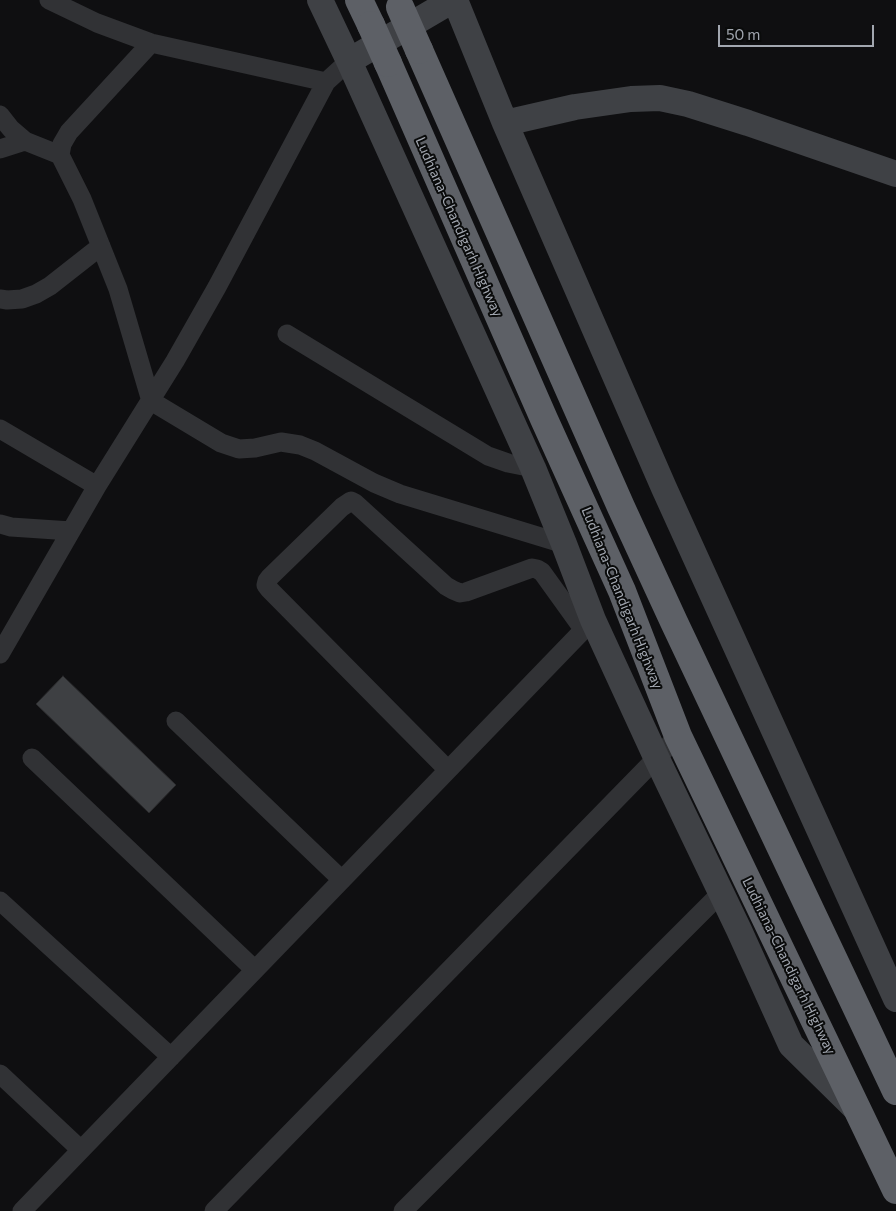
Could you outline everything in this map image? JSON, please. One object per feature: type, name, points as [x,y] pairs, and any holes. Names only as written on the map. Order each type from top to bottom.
[{"type":"highway","name":"Ludhiana-Chandigarh Highway","points":[[359,0],[622,591],[678,736],[896,1190]]},
{"type":"highway","points":[[399,3],[621,507],[896,1091]]},
{"type":"street","points":[[49,0],[97,23],[151,43],[326,82]]},
{"type":"street","points":[[320,0],[350,62],[533,468],[564,544],[588,624],[657,759],[791,1045],[858,1111]]},
{"type":"street","points":[[0,654],[97,486],[151,401],[217,287],[326,82],[350,62],[454,0],[505,123],[664,488],[896,999]]},
{"type":"street","points":[[151,43],[68,132],[62,144],[60,155],[82,199],[118,289],[151,401],[221,443],[239,449],[255,448],[281,442],[300,445],[315,451],[374,483],[400,494],[564,544]]},
{"type":"street","points":[[505,123],[575,107],[631,99],[660,98],[688,104],[748,122],[896,174]]},
{"type":"street","points":[[0,115],[25,141],[60,155]]},
{"type":"street","points":[[0,150],[25,141]]},
{"type":"street","points":[[0,299],[22,299],[36,294],[50,286],[102,246]]},
{"type":"street","points":[[287,334],[488,456],[508,463],[533,468]]},
{"type":"street","points":[[0,429],[97,486]]},
{"type":"street","points":[[448,770],[268,589],[266,586],[270,577],[342,507],[351,501],[356,503],[446,586],[453,590],[460,593],[466,592],[532,568],[537,569],[542,572],[588,624]]},
{"type":"street","points":[[0,524],[12,527],[71,531]]},
{"type":"street","points":[[22,1211],[588,624]]},
{"type":"street","points":[[176,721],[342,880]]},
{"type":"street","points":[[214,1211],[678,736]]},
{"type":"street","points":[[32,758],[255,970]]},
{"type":"street","points":[[403,1211],[721,893]]},
{"type":"street","points":[[0,900],[171,1057]]},
{"type":"street","points":[[0,1074],[82,1150]]},
{"type":"building","points":[[63,676],[176,785],[149,813],[36,704]]}]
